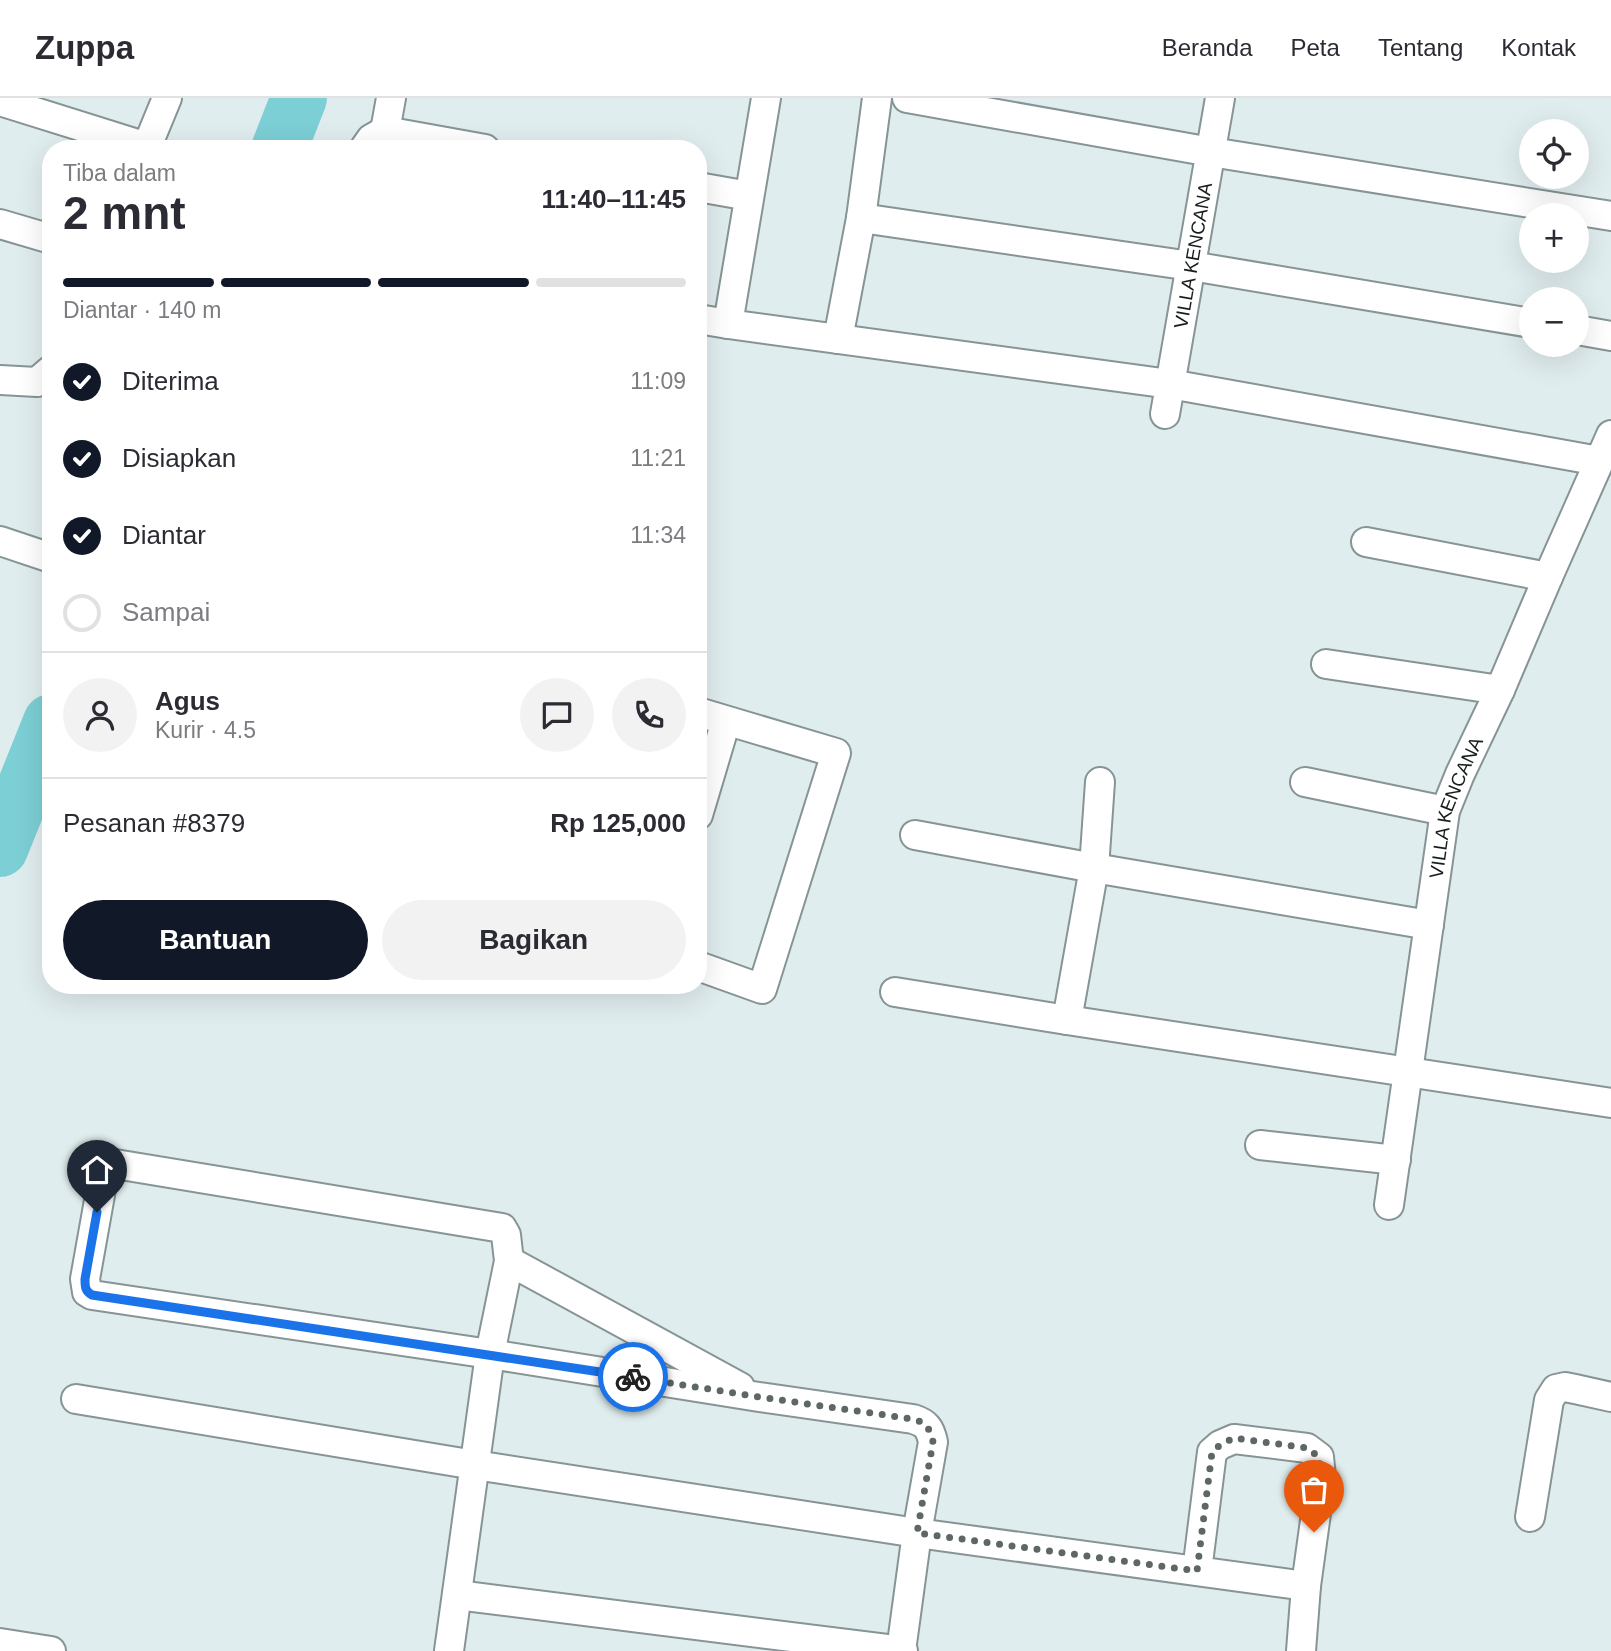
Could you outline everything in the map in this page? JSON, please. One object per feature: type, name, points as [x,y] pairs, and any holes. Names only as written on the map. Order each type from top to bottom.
[{"type":"street","points":[[150,140],[167,98]]},
{"type":"street","points":[[386,131],[391,98]]},
{"type":"street","points":[[727,324],[766,98]]},
{"type":"street","points":[[838,339],[861,218],[877,98]]},
{"type":"street","points":[[908,98],[1211,152],[1611,216]]},
{"type":"street","name":"VILLA KENCANA","points":[[1165,414],[1220,98]]},
{"type":"street","points":[[0,101],[122,140]]},
{"type":"street","points":[[370,140],[386,131],[436,140]]},
{"type":"street","points":[[707,189],[750,196]]},
{"type":"street","points":[[861,218],[1191,266],[1519,321]]},
{"type":"street","points":[[0,224],[42,236]]},
{"type":"street","points":[[707,321],[1170,384],[1599,461]]},
{"type":"street","points":[[1589,332],[1611,336]]},
{"type":"street","points":[[0,380],[37,382],[42,378]]},
{"type":"street","name":"VILLA KENCANA","points":[[1389,1205],[1445,811],[1611,435]]},
{"type":"street","points":[[0,541],[42,555]]},
{"type":"street","points":[[1366,542],[1548,577]]},
{"type":"street","points":[[1326,664],[1500,690]]},
{"type":"street","points":[[707,715],[836,753],[762,989],[707,969]]},
{"type":"street","points":[[707,785],[726,721]]},
{"type":"street","points":[[1067,1020],[1094,868],[1100,782]]},
{"type":"street","points":[[1305,782],[1445,811]]},
{"type":"street","points":[[915,835],[1429,925]]},
{"type":"street","points":[[895,992],[1611,1103]]},
{"type":"street","points":[[1260,1145],[1396,1160]]},
{"type":"street","points":[[449,1651],[490,1354],[509,1261],[506,1235],[502,1228],[108,1163],[85,1279],[87,1292],[92,1295],[490,1354],[759,1397],[913,1419],[923,1422],[930,1430],[933,1442],[901,1651],[457,1595]]},
{"type":"street","points":[[509,1261],[759,1397]]},
{"type":"street","points":[[1530,1517],[1552,1394],[1556,1389],[1565,1387],[1611,1397]]},
{"type":"street","points":[[76,1399],[475,1465],[917,1533],[1306,1586]]},
{"type":"street","points":[[1197,1571],[1212,1452],[1234,1438],[1307,1448],[1319,1457],[1321,1477],[1306,1586],[1301,1651]]},
{"type":"street","points":[[0,1643],[51,1651]]},
{"type":"waterway","points":[[283,140],[299,98]]},
{"type":"waterway","points":[[0,849],[42,744]]},
{"type":"way so far","points":[[633,1377],[923,1422],[930,1430],[933,1442],[917,1533],[1197,1571],[1212,1452],[1234,1438],[1307,1448],[1319,1457],[1321,1477],[1314,1532]]},
{"type":"route","points":[[97,1212],[85,1279],[87,1292],[92,1295],[633,1377]]}]
